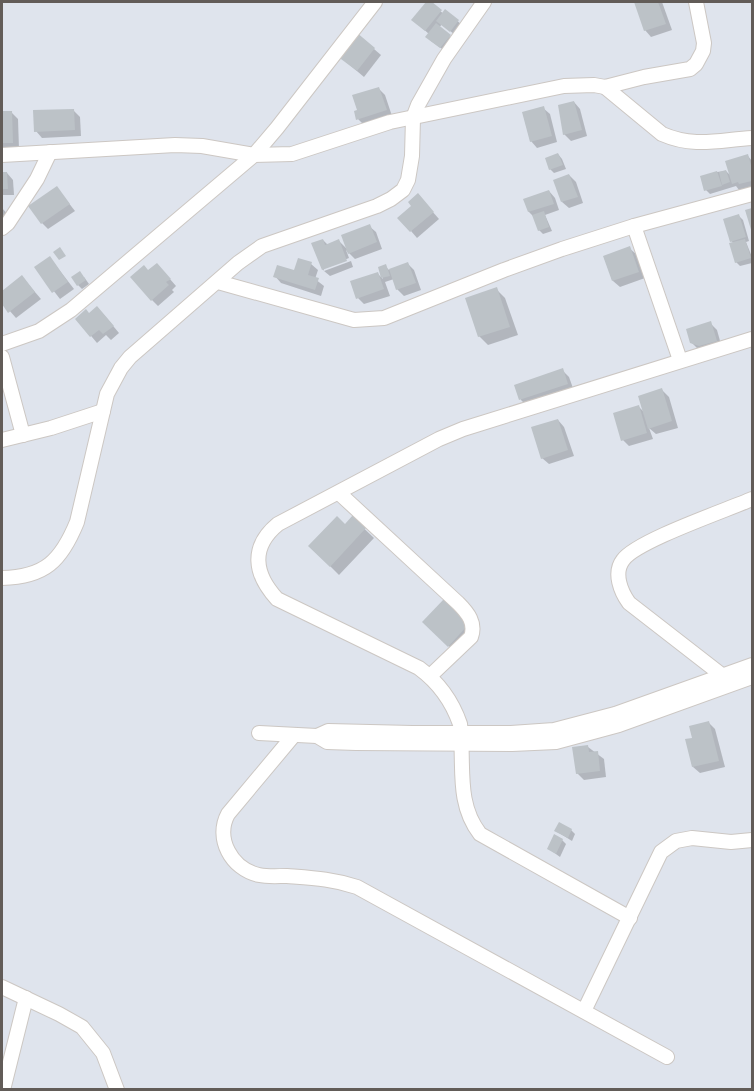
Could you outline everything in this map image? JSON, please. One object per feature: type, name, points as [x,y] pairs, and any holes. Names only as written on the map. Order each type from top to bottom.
[{"type":"street","points":[[2,344],[39,331],[71,310],[254,155],[375,2]]},
{"type":"street","points":[[2,578],[36,573],[48,566],[60,554],[69,540],[77,522],[112,381],[130,357],[238,263],[262,246],[377,206],[403,190],[411,170],[413,118],[418,105],[444,58],[484,2]]},
{"type":"street","points":[[2,154],[175,145],[218,148],[254,155],[292,154],[390,122],[564,86],[604,87],[644,77],[679,72],[690,69],[701,58],[704,43],[696,2]]},
{"type":"street","points":[[604,87],[662,134],[672,138],[694,143],[753,138]]},
{"type":"street","points":[[2,228],[8,223],[38,179],[50,152]]},
{"type":"street","points":[[218,282],[354,320],[384,318],[504,270],[634,226],[753,194]]},
{"type":"street","points":[[634,226],[680,360]]},
{"type":"street","points":[[630,918],[480,834],[469,819],[464,802],[462,739],[456,712],[440,687],[430,676],[397,657],[277,599],[267,588],[261,575],[258,558],[260,544],[267,532],[283,521],[463,429],[753,339]]},
{"type":"street","points":[[2,357],[23,435]]},
{"type":"street","points":[[2,440],[79,420],[103,411]]},
{"type":"street","points":[[339,493],[458,603],[472,622],[471,637],[430,676]]},
{"type":"street","points":[[725,681],[628,603],[621,593],[619,570],[622,560],[638,546],[753,499]]},
{"type":"street","points":[[725,681],[753,665]]},
{"type":"street","points":[[259,733],[317,736],[328,731],[462,739],[554,730],[585,724],[725,681],[753,677]]},
{"type":"street","points":[[294,735],[228,814],[223,824],[223,841],[230,856],[240,866],[258,875],[321,878],[337,880],[357,887],[667,1058]]},
{"type":"street","points":[[584,1011],[661,852],[676,841],[692,838],[731,842],[753,840]]},
{"type":"street","points":[[2,987],[82,1027],[103,1053],[117,1089]]},
{"type":"street","points":[[3,1089],[26,998]]},
{"type":"building","points":[[426,2],[432,2],[442,10],[425,31],[411,20]]},
{"type":"building","points":[[634,2],[658,2],[666,24],[644,31]]},
{"type":"building","points":[[445,9],[459,20],[450,32],[436,21]]},
{"type":"building","points":[[436,23],[451,35],[440,48],[425,37]]},
{"type":"building","points":[[356,32],[375,48],[357,71],[337,56]]},
{"type":"building","points":[[379,87],[387,110],[356,120],[354,111],[357,110],[352,95]]},
{"type":"building","points":[[574,101],[582,130],[563,135],[558,105]]},
{"type":"building","points":[[544,106],[552,136],[530,142],[522,112]]},
{"type":"building","points":[[74,109],[75,130],[34,132],[33,110]]},
{"type":"building","points":[[2,111],[12,111],[13,143],[2,143]]},
{"type":"building","points":[[558,153],[563,165],[549,170],[545,158]]},
{"type":"building","points":[[748,154],[752,181],[732,184],[725,161]]},
{"type":"building","points":[[726,170],[730,182],[722,185],[719,172]]},
{"type":"building","points":[[717,171],[722,186],[704,191],[700,176]]},
{"type":"building","points":[[2,172],[7,172],[8,189],[2,189]]},
{"type":"building","points":[[569,174],[578,197],[561,202],[553,180]]},
{"type":"building","points":[[57,186],[70,204],[41,224],[28,206]]},
{"type":"building","points":[[549,190],[554,204],[528,212],[523,199]]},
{"type":"building","points":[[418,193],[434,212],[410,232],[397,218],[411,206],[408,202]]},
{"type":"building","points":[[752,208],[752,233],[745,210]]},
{"type":"building","points":[[544,211],[549,227],[538,231],[532,215]]},
{"type":"building","points":[[739,214],[746,237],[730,242],[723,219]]},
{"type":"building","points":[[370,224],[377,242],[348,254],[341,235]]},
{"type":"building","points":[[323,239],[325,245],[339,239],[347,261],[322,270],[311,243]]},
{"type":"building","points":[[745,239],[751,258],[735,263],[729,243]]},
{"type":"building","points":[[630,246],[639,272],[612,281],[603,256]]},
{"type":"building","points":[[60,247],[66,256],[59,260],[53,252]]},
{"type":"building","points":[[50,256],[68,282],[52,293],[34,267]]},
{"type":"building","points":[[298,258],[312,262],[308,275],[319,278],[315,290],[273,277],[277,265],[294,270]]},
{"type":"building","points":[[408,262],[416,283],[396,290],[389,269]]},
{"type":"building","points":[[157,263],[171,279],[166,282],[169,285],[151,301],[130,277],[144,265],[148,270]]},
{"type":"building","points":[[386,264],[390,276],[381,278],[378,267]]},
{"type":"building","points":[[80,271],[86,280],[77,286],[71,277]]},
{"type":"building","points":[[378,272],[384,289],[356,299],[350,281]]},
{"type":"building","points":[[22,275],[35,292],[8,313],[2,304],[2,291]]},
{"type":"building","points":[[497,287],[510,327],[478,337],[465,298]]},
{"type":"building","points":[[97,306],[114,326],[103,334],[99,330],[90,337],[75,319],[86,309],[89,313]]},
{"type":"building","points":[[711,321],[717,341],[699,346],[690,343],[686,329]]},
{"type":"building","points":[[563,368],[568,384],[519,400],[514,385]]},
{"type":"building","points":[[662,388],[672,421],[648,429],[638,396]]},
{"type":"building","points":[[639,405],[647,433],[621,441],[613,413]]},
{"type":"building","points":[[558,419],[568,450],[541,459],[531,427]]},
{"type":"building","points":[[353,515],[366,528],[330,567],[308,546],[337,516],[345,524]]},
{"type":"building","points":[[444,599],[468,625],[448,647],[422,622]]},
{"type":"building","points":[[709,721],[719,761],[692,767],[685,739],[692,738],[689,726]]},
{"type":"building","points":[[588,745],[589,752],[598,751],[600,771],[576,774],[572,747]]},
{"type":"building","points":[[559,822],[572,829],[568,838],[554,831]]},
{"type":"building","points":[[554,834],[563,839],[556,854],[547,849]]}]
